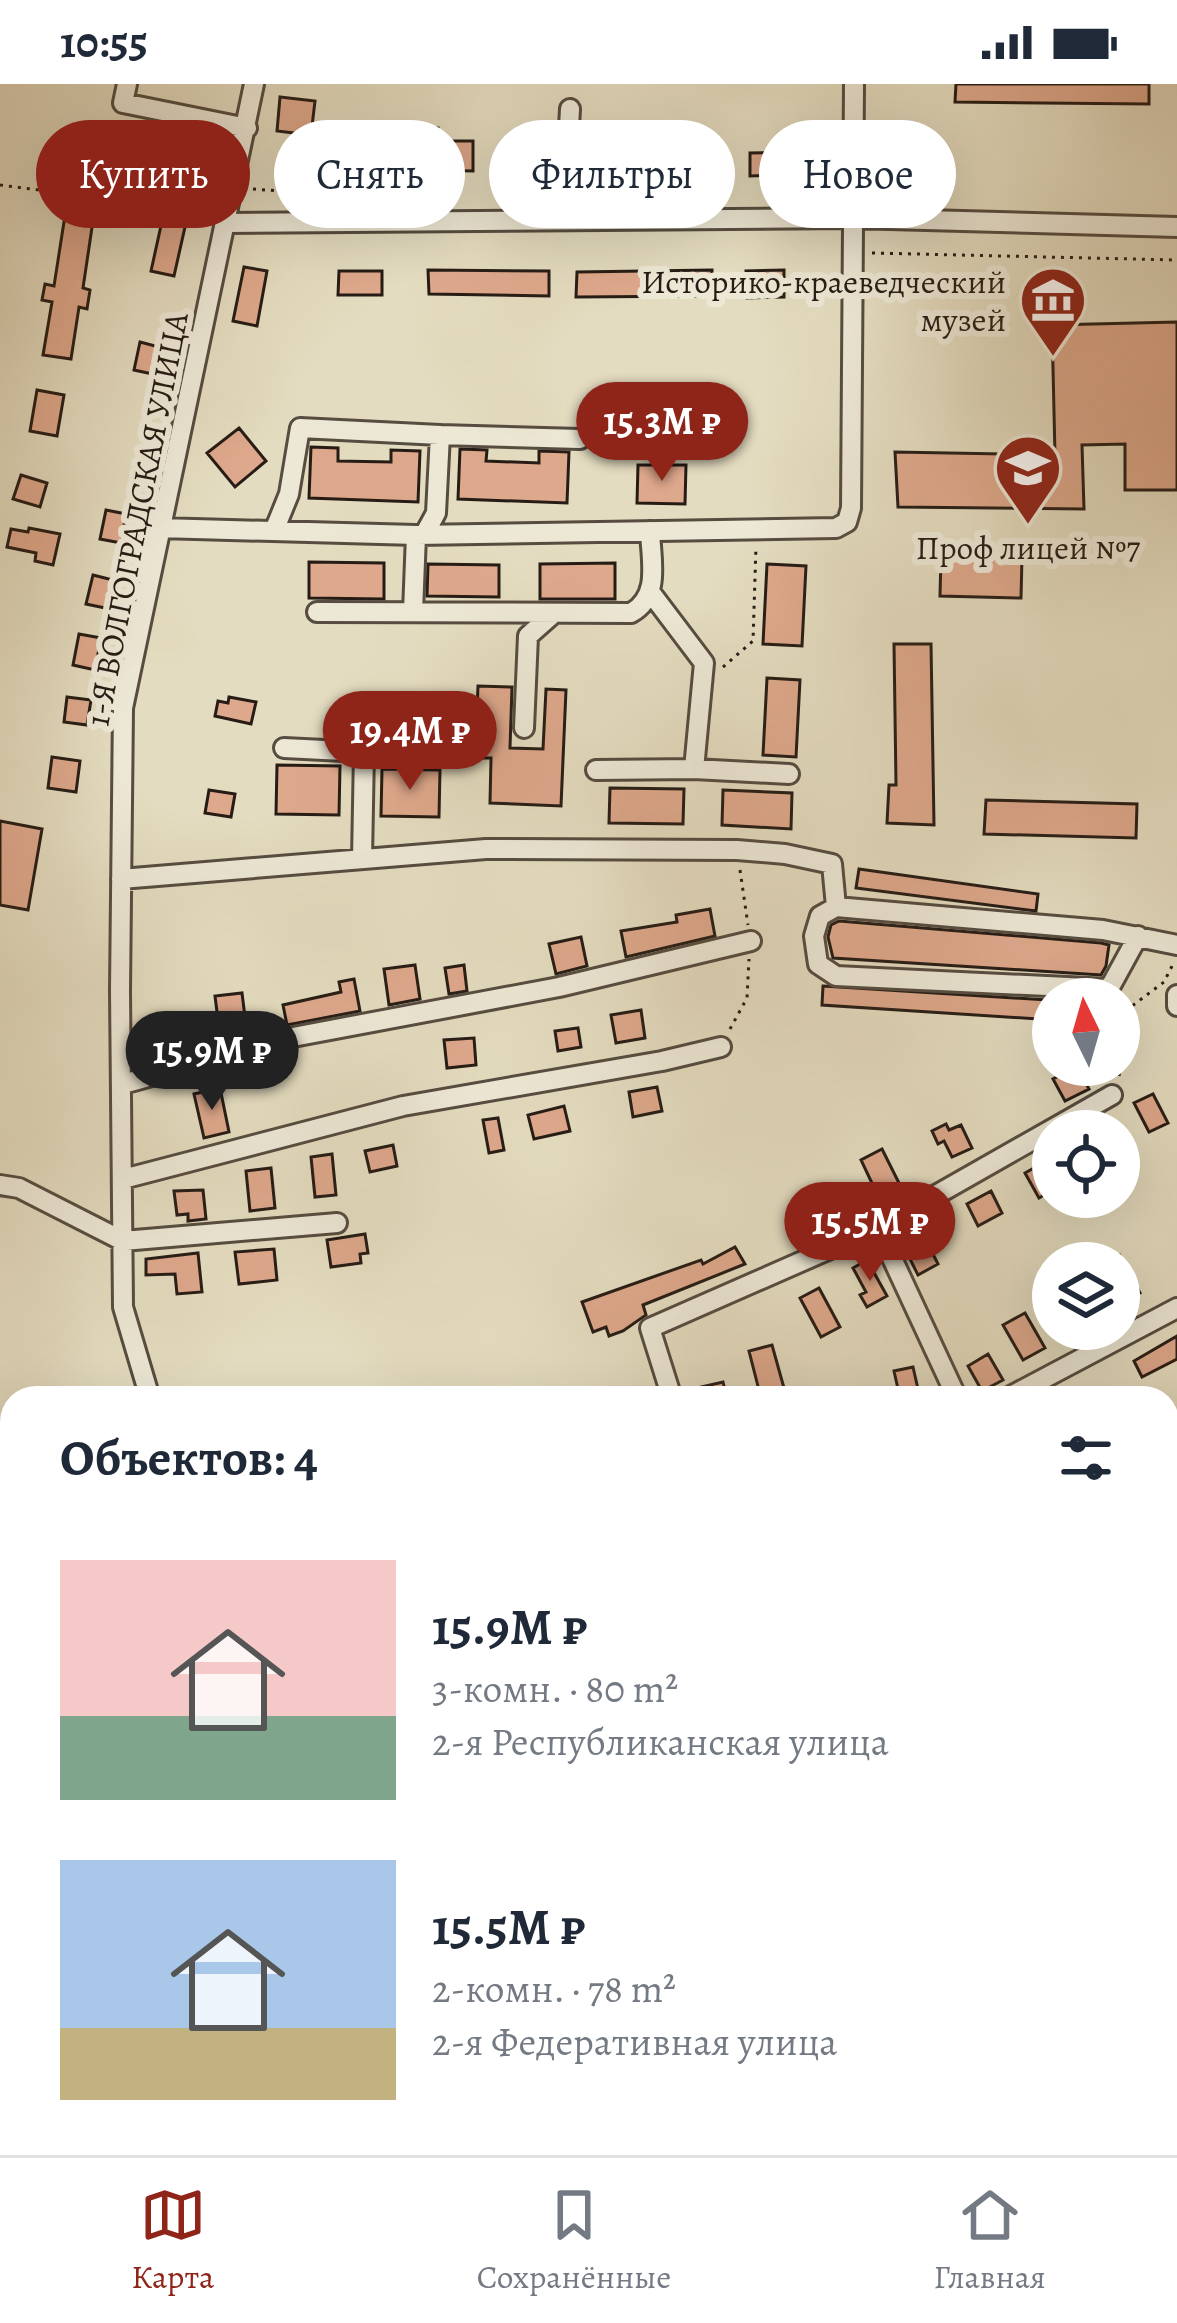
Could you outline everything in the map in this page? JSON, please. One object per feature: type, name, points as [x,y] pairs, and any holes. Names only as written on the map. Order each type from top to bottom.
[{"type":"street","name":"1-Я ВОЛГОГРАДСКАЯ УЛИЦА","points":[[248,120],[254,84]]},
{"type":"street","points":[[853,120],[854,84]]},
{"type":"street","points":[[125,93],[219,120]]},
{"type":"street","points":[[569,120],[570,109]]},
{"type":"street","points":[[250,223],[489,220]]},
{"type":"street","points":[[956,221],[1177,226]]},
{"type":"street","name":"1-Я ВОЛГОГРАДСКАЯ УЛИЦА","points":[[146,1386],[123,1306],[123,708],[225,228]]},
{"type":"street","points":[[159,528],[420,535],[836,528],[847,522],[851,508],[852,228]]},
{"type":"street","points":[[274,531],[289,494],[300,428],[580,439]]},
{"type":"street","points":[[413,612],[420,535],[436,514],[440,435]]},
{"type":"street","points":[[650,531],[652,593],[704,663],[694,769]]},
{"type":"street","points":[[317,612],[631,613],[652,593]]},
{"type":"street","points":[[524,728],[528,636],[554,613]]},
{"type":"street","points":[[284,748],[435,754]]},
{"type":"street","points":[[362,859],[364,752]]},
{"type":"street","points":[[596,770],[789,774]]},
{"type":"street","points":[[121,879],[486,849],[737,850],[832,864],[836,907]]},
{"type":"street","points":[[1138,936],[1109,989],[836,976],[818,964],[814,936],[820,916],[836,907],[1138,936],[1177,945]]},
{"type":"street","points":[[123,1084],[293,1037],[559,987],[751,941]]},
{"type":"street","points":[[1177,995],[1177,1006]]},
{"type":"street","points":[[123,1179],[403,1106],[721,1047]]},
{"type":"street","points":[[668,1386],[650,1328],[878,1228],[1112,1095]]},
{"type":"street","points":[[0,1185],[19,1188],[123,1240],[337,1223]]},
{"type":"street","points":[[878,1228],[952,1386]]},
{"type":"street","points":[[1030,1386],[1177,1308]]},
{"type":"path","points":[[0,185],[36,190]]},
{"type":"path","points":[[852,253],[1177,260]]},
{"type":"path","points":[[704,673],[729,665],[753,641],[756,529]]},
{"type":"path","points":[[1112,1095],[1124,1061],[1132,1006],[1164,982],[1177,955]]},
{"type":"building","points":[[956,84],[1149,84],[1149,104],[955,102]]},
{"type":"building","points":[[280,97],[315,101],[313,120],[278,120]]},
{"type":"building","points":[[465,141],[473,141],[473,171],[465,171]]},
{"type":"building","points":[[750,153],[759,153],[759,176],[750,176]]},
{"type":"building","points":[[63,228],[92,228],[83,288],[90,290],[87,309],[79,307],[71,359],[43,355],[52,302],[42,300],[45,284],[54,286]]},
{"type":"building","points":[[160,228],[185,228],[174,276],[151,271]]},
{"type":"building","points":[[244,267],[267,271],[257,326],[233,321]]},
{"type":"building","points":[[428,270],[549,271],[549,296],[429,294]]},
{"type":"building","points":[[712,270],[712,296],[576,297],[577,272]]},
{"type":"building","points":[[784,270],[784,297],[747,298],[746,271]]},
{"type":"building","points":[[339,271],[382,271],[382,295],[338,295]]},
{"type":"building","points":[[1177,322],[1177,490],[1125,490],[1125,444],[1082,445],[1084,509],[898,507],[895,452],[1055,455],[1052,325]]},
{"type":"building","points":[[140,342],[163,348],[157,375],[134,370]]},
{"type":"building","points":[[37,390],[64,395],[57,436],[30,431]]},
{"type":"building","points":[[239,428],[266,461],[235,487],[207,453]]},
{"type":"building","points":[[311,447],[338,448],[338,461],[391,462],[391,450],[420,451],[418,502],[309,498]]},
{"type":"building","points":[[460,449],[487,450],[486,461],[539,463],[539,451],[569,452],[567,503],[458,499]]},
{"type":"building","points":[[638,465],[686,465],[685,504],[637,503]]},
{"type":"building","points":[[21,475],[47,483],[40,507],[13,499]]},
{"type":"building","points":[[106,510],[126,514],[121,543],[100,539]]},
{"type":"building","points":[[29,528],[60,534],[53,565],[35,561],[36,553],[7,547],[11,529],[28,532]]},
{"type":"building","points":[[941,555],[1022,557],[1021,598],[940,596]]},
{"type":"building","points":[[309,562],[384,563],[384,599],[309,598]]},
{"type":"building","points":[[615,563],[615,599],[540,599],[540,564]]},
{"type":"building","points":[[428,564],[499,565],[499,597],[427,596]]},
{"type":"building","points":[[767,564],[806,566],[802,646],[763,644]]},
{"type":"building","points":[[93,575],[117,581],[110,609],[86,604]]},
{"type":"building","points":[[79,634],[101,638],[95,670],[73,665]]},
{"type":"building","points":[[894,644],[931,644],[934,825],[887,823],[889,785],[896,785]]},
{"type":"building","points":[[767,678],[800,680],[796,757],[763,755]]},
{"type":"building","points":[[478,686],[512,687],[510,748],[543,749],[546,689],[566,690],[561,806],[490,803],[491,758],[475,758]]},
{"type":"building","points":[[67,697],[91,700],[87,725],[64,722]]},
{"type":"building","points":[[229,697],[256,702],[251,724],[215,716],[218,701],[228,703]]},
{"type":"building","points":[[52,757],[80,761],[76,792],[48,788]]},
{"type":"building","points":[[277,765],[340,766],[339,815],[276,814]]},
{"type":"building","points":[[382,769],[440,770],[439,817],[381,816]]},
{"type":"building","points":[[610,788],[684,789],[683,824],[609,823]]},
{"type":"building","points":[[209,790],[235,794],[231,817],[205,813]]},
{"type":"building","points":[[723,790],[792,793],[791,829],[722,825]]},
{"type":"building","points":[[986,800],[1137,804],[1136,838],[984,834]]},
{"type":"building","points":[[0,821],[42,829],[28,910],[0,905]]},
{"type":"building","points":[[859,869],[1038,894],[1036,911],[856,888]]},
{"type":"building","points":[[710,909],[715,936],[626,957],[621,931],[677,922],[676,915]]},
{"type":"building","points":[[839,921],[1109,945],[1101,975],[833,958],[828,937],[831,925]]},
{"type":"building","points":[[581,937],[587,966],[556,974],[549,944]]},
{"type":"building","points":[[415,965],[420,999],[389,1005],[384,969]]},
{"type":"building","points":[[464,965],[467,991],[449,994],[445,968]]},
{"type":"building","points":[[354,979],[360,1011],[287,1025],[283,1005],[341,992],[339,982]]},
{"type":"building","points":[[823,986],[1032,999],[1032,1019],[822,1005]]},
{"type":"building","points":[[242,993],[245,1017],[218,1020],[215,996]]},
{"type":"building","points":[[641,1010],[645,1038],[616,1043],[611,1015]]},
{"type":"building","points":[[578,1028],[581,1047],[558,1051],[555,1031]]},
{"type":"building","points":[[474,1038],[476,1065],[447,1068],[444,1040]]},
{"type":"building","points":[[1057,1086],[1087,1086],[1089,1089],[1065,1101]]},
{"type":"building","points":[[657,1087],[662,1111],[633,1117],[629,1092]]},
{"type":"building","points":[[220,1088],[229,1132],[204,1138],[194,1094]]},
{"type":"building","points":[[1153,1094],[1168,1123],[1149,1132],[1134,1103]]},
{"type":"building","points":[[564,1106],[570,1131],[534,1139],[528,1115]]},
{"type":"building","points":[[498,1118],[504,1150],[489,1153],[483,1120]]},
{"type":"building","points":[[946,1124],[949,1130],[961,1125],[972,1148],[952,1157],[932,1131]]},
{"type":"building","points":[[393,1145],[397,1166],[370,1172],[365,1151]]},
{"type":"building","points":[[882,1149],[900,1185],[878,1196],[861,1160]]},
{"type":"building","points":[[332,1154],[336,1195],[315,1197],[311,1157]]},
{"type":"building","points":[[271,1168],[275,1208],[250,1211],[246,1171]]},
{"type":"building","points":[[203,1190],[206,1219],[188,1221],[188,1214],[177,1215],[174,1191]]},
{"type":"building","points":[[991,1191],[1002,1213],[978,1226],[967,1204]]},
{"type":"building","points":[[806,1209],[816,1231],[797,1239],[787,1217]]},
{"type":"building","points":[[921,1231],[938,1264],[918,1275],[901,1241]]},
{"type":"building","points":[[365,1234],[368,1253],[360,1254],[361,1263],[331,1267],[327,1240]]},
{"type":"building","points":[[735,1247],[745,1264],[643,1305],[646,1315],[623,1331],[609,1336],[606,1327],[593,1332],[582,1302],[701,1260],[703,1264]]},
{"type":"building","points":[[274,1249],[277,1280],[239,1284],[235,1252]]},
{"type":"building","points":[[198,1253],[202,1292],[177,1294],[175,1274],[146,1275],[146,1259]]},
{"type":"building","points":[[867,1260],[887,1296],[867,1307],[860,1295],[866,1292],[853,1268]]},
{"type":"building","points":[[819,1288],[840,1327],[821,1337],[800,1298]]},
{"type":"building","points":[[1025,1313],[1032,1325],[1032,1350],[1041,1350],[1023,1360],[1003,1325]]},
{"type":"building","points":[[1177,1336],[1177,1359],[1142,1377],[1134,1361]]},
{"type":"building","points":[[772,1345],[783,1386],[758,1386],[749,1351]]},
{"type":"building","points":[[988,1354],[1003,1380],[979,1386],[968,1366]]},
{"type":"building","points":[[913,1367],[917,1386],[897,1386],[894,1371]]},
{"type":"place","name":"Историко-краеведческий музей","points":[[1053,359]]},
{"type":"place","name":"Проф лицей №7","points":[[1028,527]]}]
